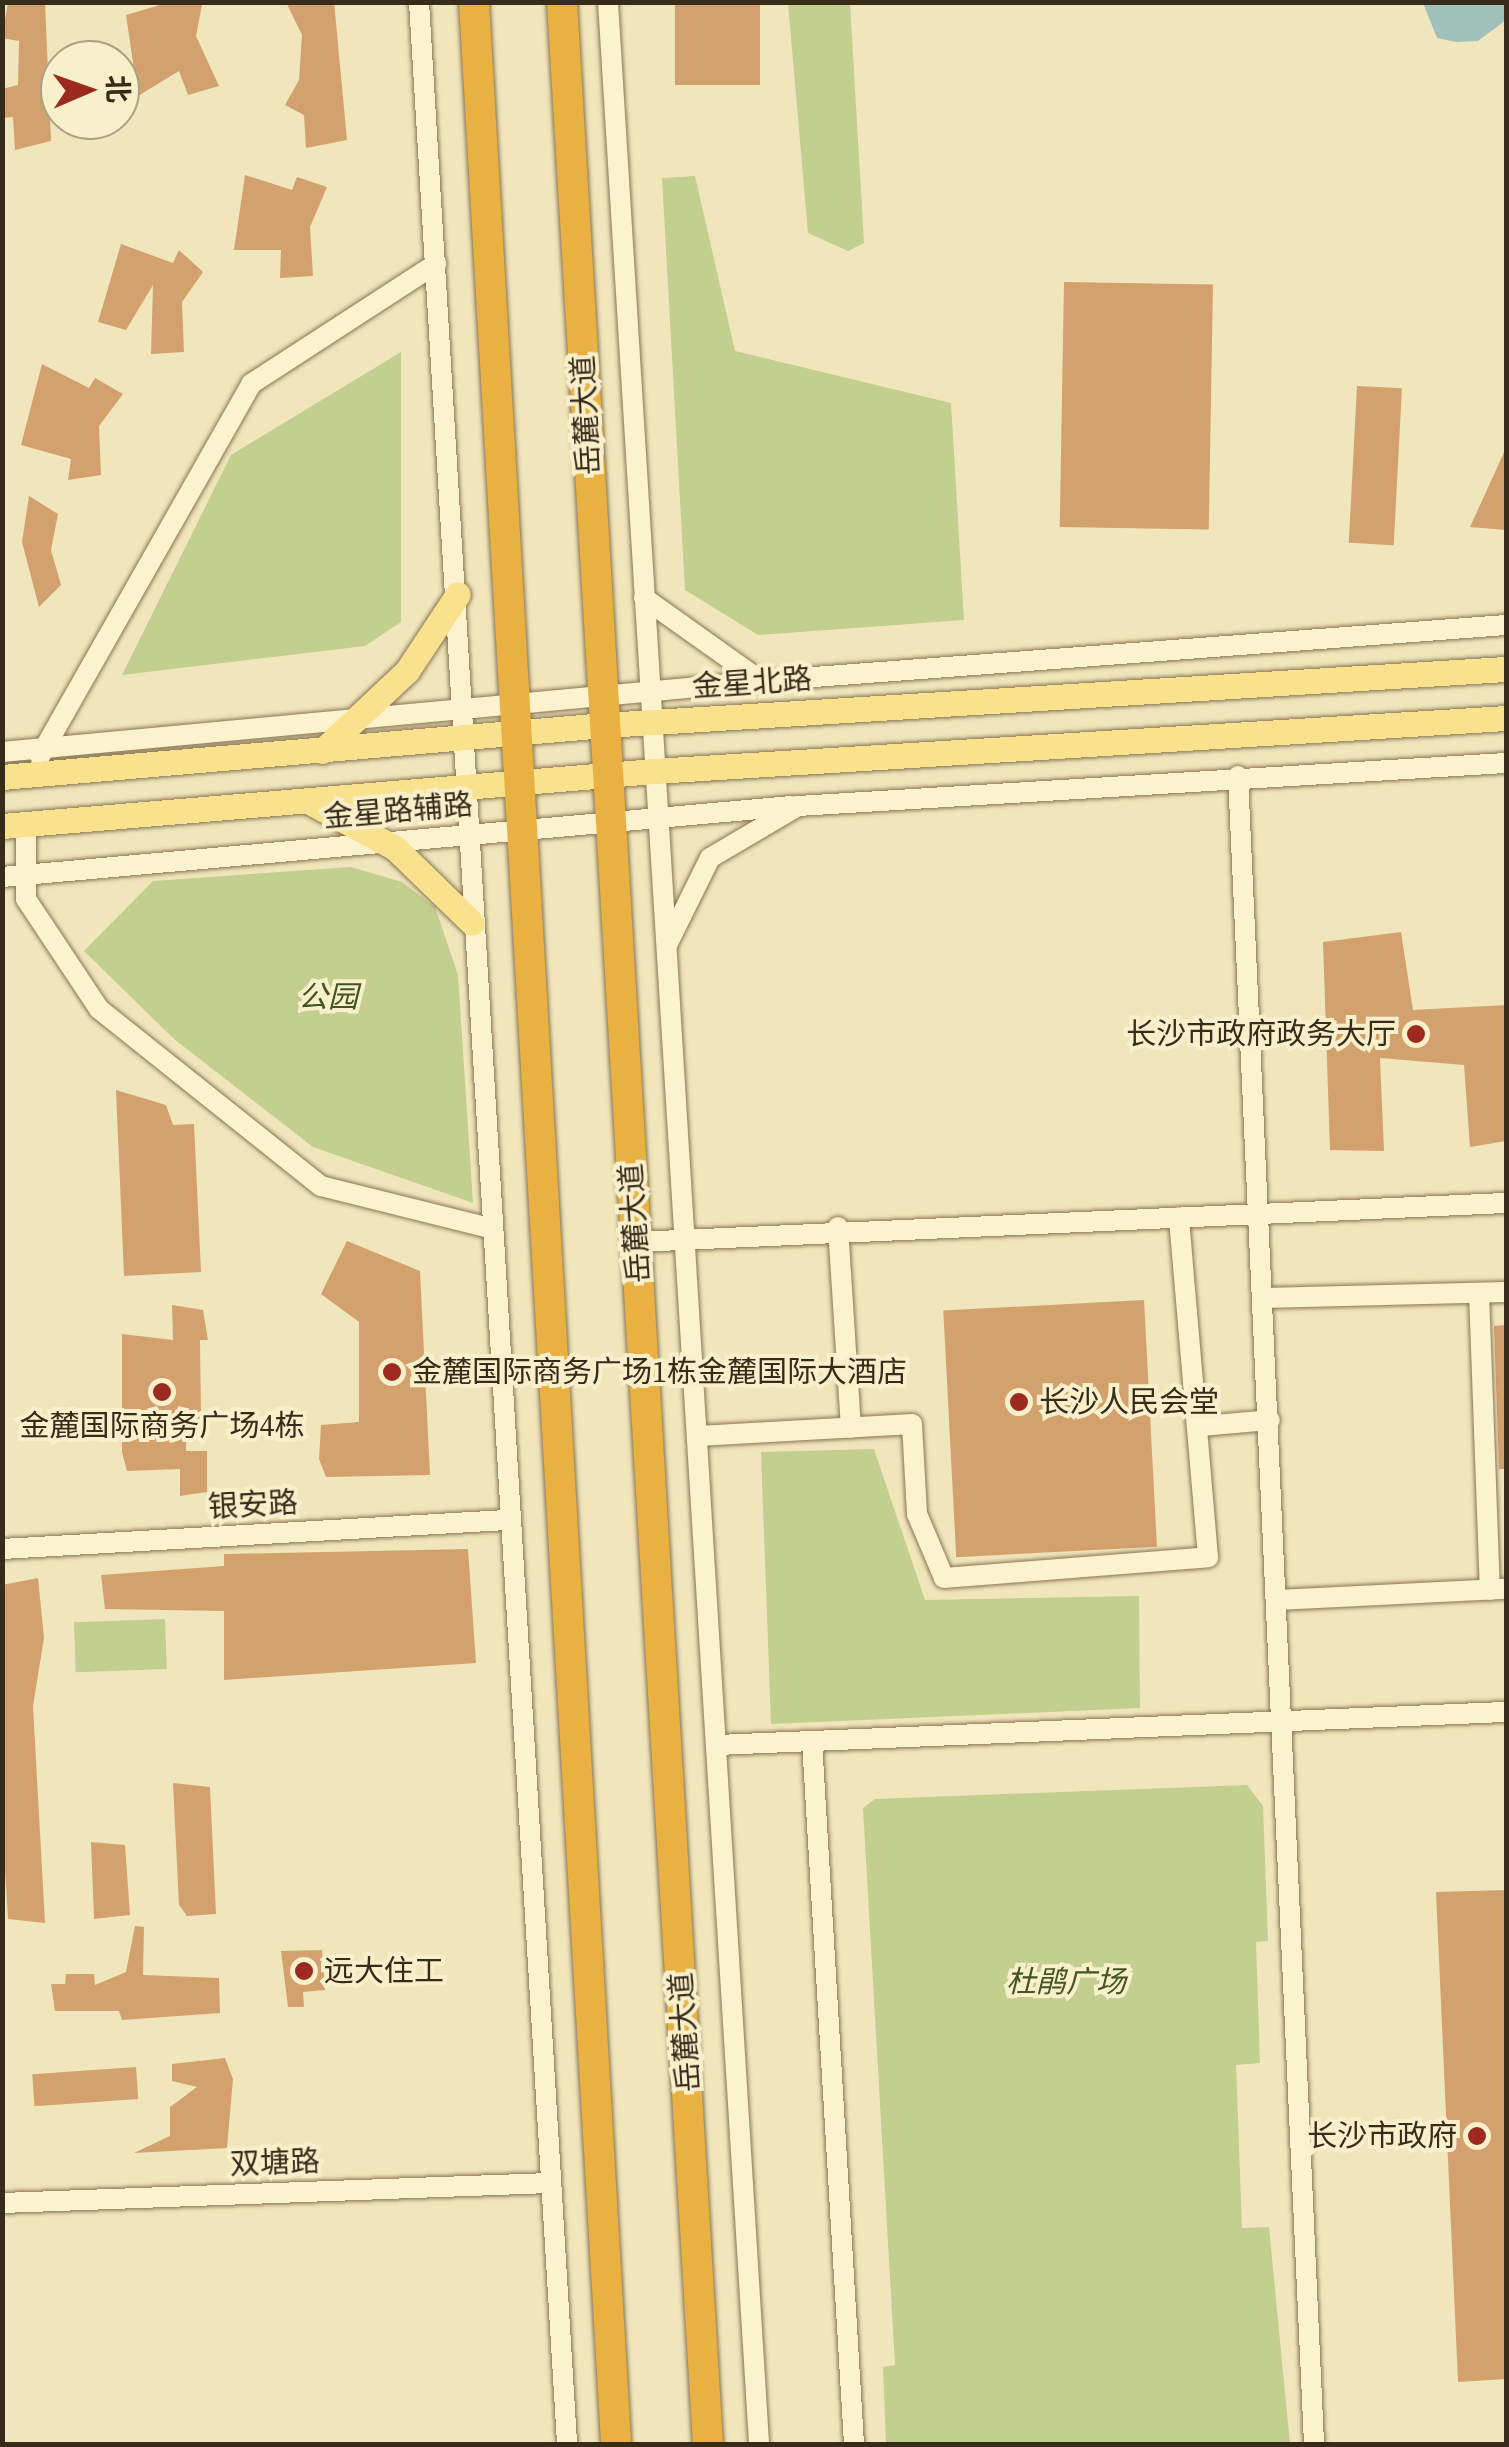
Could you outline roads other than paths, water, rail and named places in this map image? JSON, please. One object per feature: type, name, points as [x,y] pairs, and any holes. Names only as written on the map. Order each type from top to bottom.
[{"type":"highway","points":[[474,2],[520,734],[517,783],[616,2444]]},
{"type":"highway","name":"岳麓大道","points":[[562,2],[708,2444]]},
{"type":"main road","points":[[322,751],[407,671],[458,594]]},
{"type":"main road","name":"金星北路","points":[[2,777],[605,725],[1506,668]]},
{"type":"main road","points":[[14,826],[654,770],[1506,718]]},
{"type":"main road","points":[[308,802],[385,842],[472,923]]},
{"type":"street","points":[[419,2],[458,594],[458,740],[567,2444]]},
{"type":"street","points":[[608,2],[760,2444]]},
{"type":"street","points":[[30,775],[251,384],[436,264]]},
{"type":"street","points":[[644,598],[761,681]]},
{"type":"street","points":[[2,752],[648,688],[1506,626]]},
{"type":"street","name":"金星路辅路","points":[[2,877],[798,806],[1238,776],[1506,764]]},
{"type":"street","points":[[1238,776],[1314,2444]]},
{"type":"street","points":[[666,946],[710,858],[798,806]]},
{"type":"street","points":[[14,826],[27,875],[26,899],[99,1008],[321,1186],[489,1228]]},
{"type":"street","points":[[636,1242],[838,1227],[1506,1203]]},
{"type":"street","points":[[698,1436],[912,1424],[917,1514],[944,1578],[1208,1557],[1203,1426],[1179,1217]]},
{"type":"street","points":[[838,1227],[851,1428]]},
{"type":"street","points":[[1264,1298],[1506,1292]]},
{"type":"street","points":[[1277,1600],[1498,1589],[1479,1293]]},
{"type":"street","points":[[1203,1426],[1270,1420]]},
{"type":"street","name":"银安路","points":[[2,1549],[506,1520]]},
{"type":"street","points":[[718,1745],[1506,1712]]},
{"type":"street","points":[[812,1741],[854,2444]]},
{"type":"street","name":"双塘路","points":[[2,2203],[550,2183]]},
{"type":"water","points":[[1423,3],[1506,3],[1506,20],[1478,41],[1456,42],[1437,38]]},
{"type":"place","name":"长沙市政府政务大厅","points":[[1416,1034]]},
{"type":"place","name":"金麓国际商务广场1栋金麓国际大酒店","points":[[392,1372]]},
{"type":"place","name":"金麓国际商务广场4栋","points":[[162,1392]]},
{"type":"place","name":"长沙人民会堂","points":[[1019,1402]]},
{"type":"place","name":"远大住工","points":[[304,1971]]},
{"type":"place","name":"长沙市政府","points":[[1477,2136]]},
{"type":"park label","name":"公园","points":[[328,997]]},
{"type":"park label","name":"杜鹃广场","points":[[1066,1982]]}]
